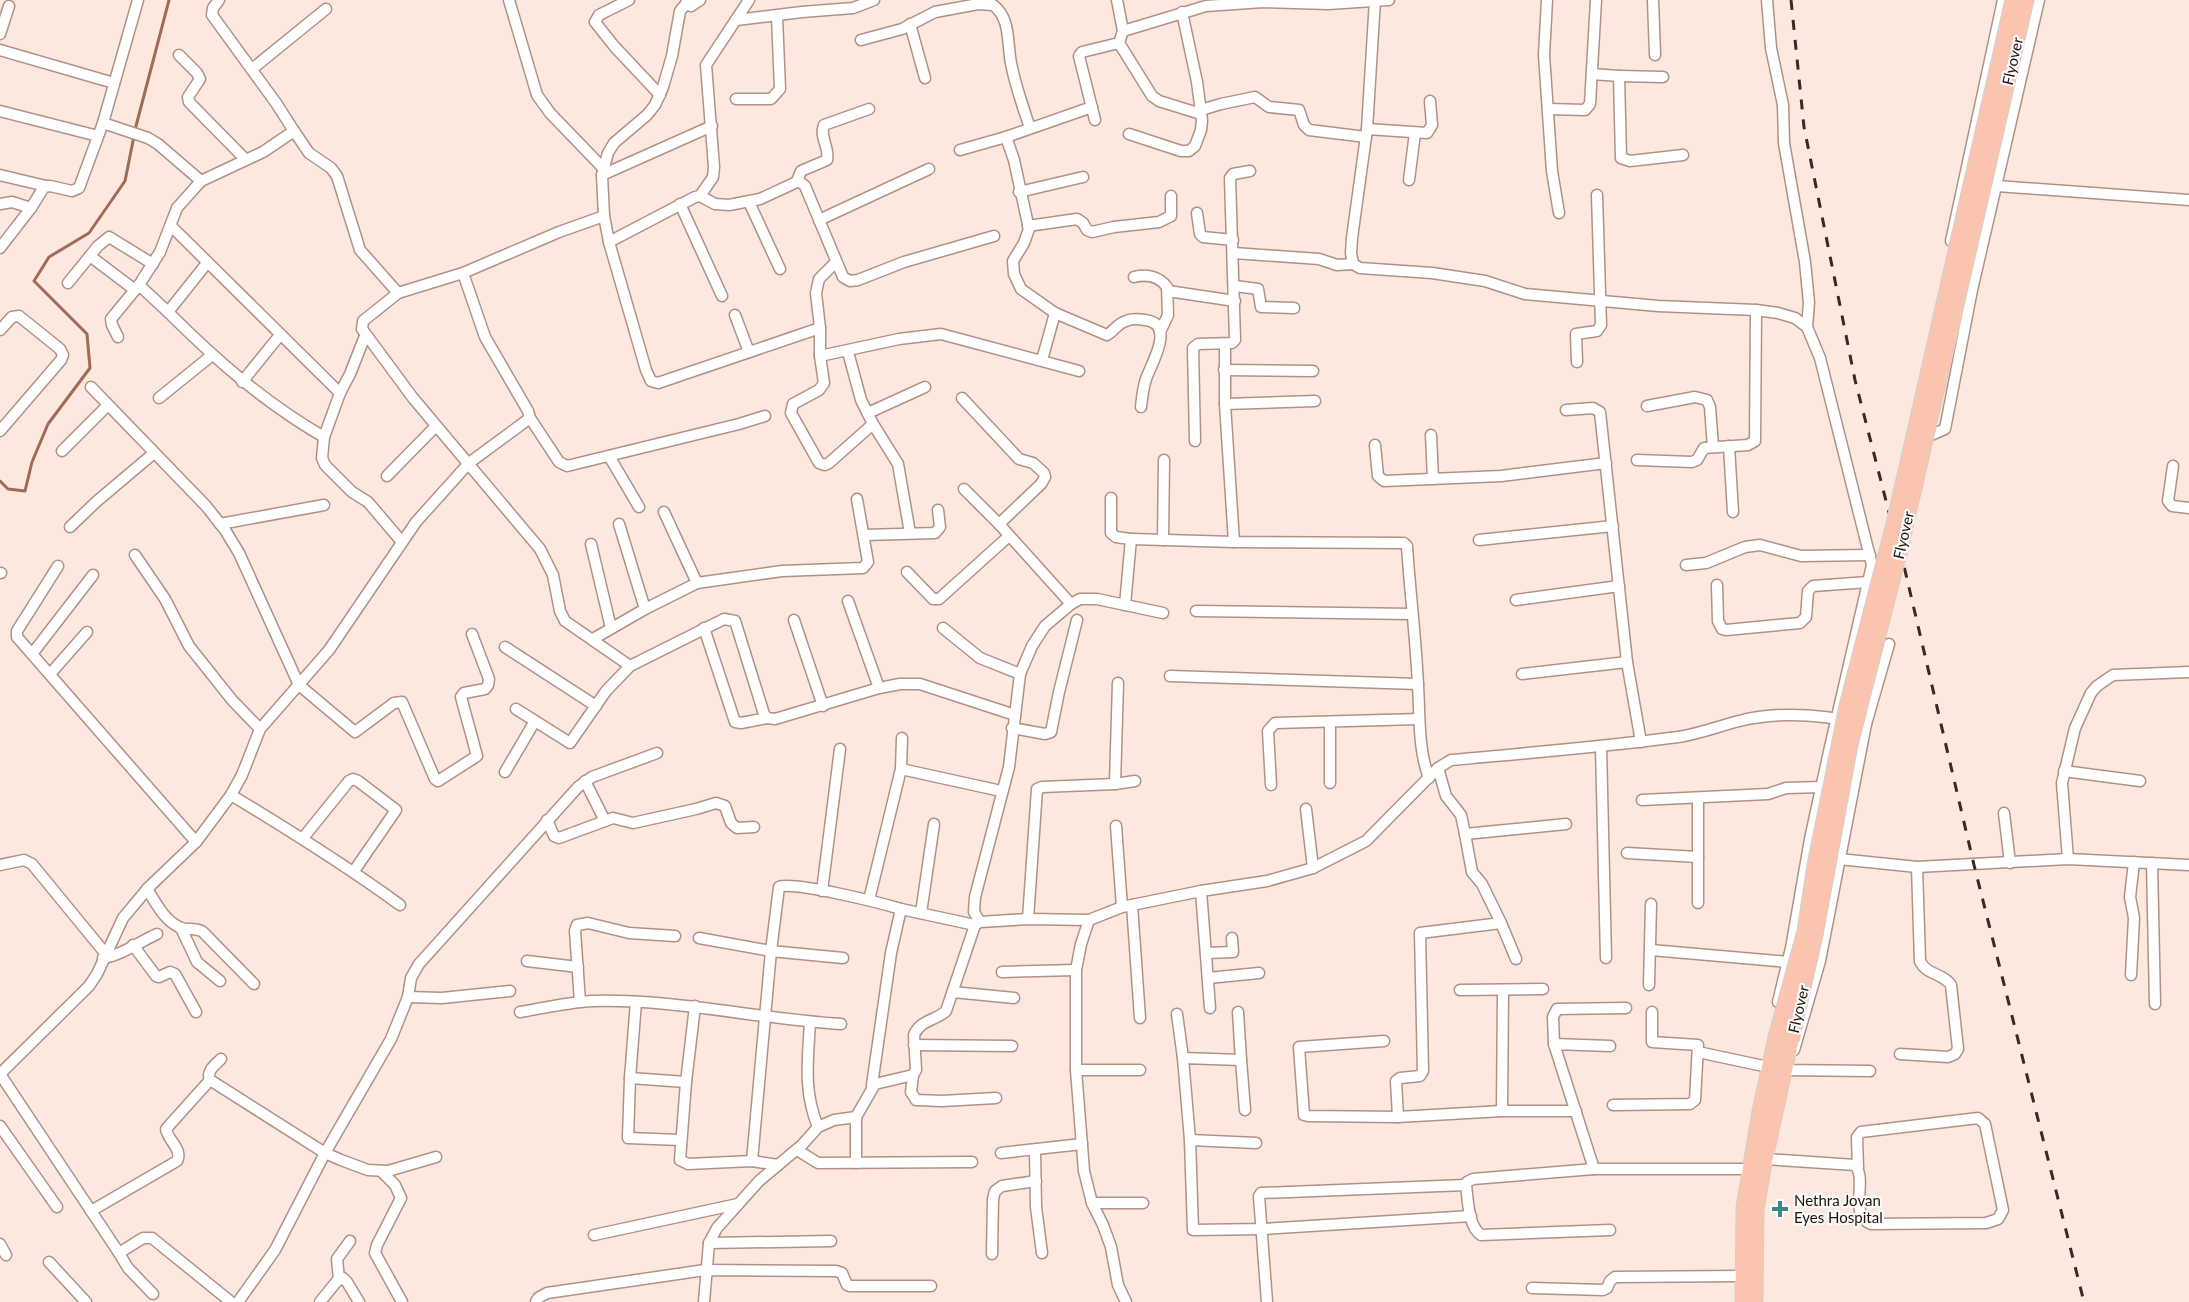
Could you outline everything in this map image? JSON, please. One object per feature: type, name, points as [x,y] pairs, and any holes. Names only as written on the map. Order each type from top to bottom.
[{"type":"highway","name":"Flyover","points":[[1755,1302],[1756,1210],[1784,1070],[1784,1039],[1846,706],[1893,528],[2013,0]]},
{"type":"highway","name":"Flyover","points":[[1743,1302],[1744,1208],[1768,1067],[1784,1039],[1815,935],[1850,745],[1900,549],[2026,0]]},
{"type":"street","points":[[0,175],[46,186],[76,190],[84,177],[103,123],[138,0]]},
{"type":"street","points":[[219,0],[213,8],[212,15],[309,153],[331,168],[338,176],[360,250],[398,293]]},
{"type":"street","points":[[509,0],[537,94],[550,113],[603,171]]},
{"type":"street","points":[[629,0],[600,15],[596,22],[614,46],[660,95]]},
{"type":"street","points":[[672,0],[691,6],[700,0]]},
{"type":"street","points":[[609,242],[680,204],[700,196],[714,173],[706,65],[749,0]]},
{"type":"street","points":[[736,20],[853,8],[874,0]]},
{"type":"street","points":[[1117,0],[1123,31],[1119,42]]},
{"type":"street","points":[[1123,31],[1182,12],[1193,4],[1206,6],[1263,1],[1389,0]]},
{"type":"street","points":[[1547,0],[1544,55],[1552,171],[1559,213]]},
{"type":"street","points":[[1548,109],[1587,109],[1590,104],[1596,0]]},
{"type":"street","points":[[1653,0],[1655,55]]},
{"type":"street","points":[[1698,1052],[1768,1067],[1772,1029],[1788,963],[1836,717],[1872,565],[1820,358],[1807,327],[1809,303],[1804,262],[1784,143],[1783,105],[1772,48],[1767,0]]},
{"type":"street","points":[[2003,0],[1905,447],[1945,429],[1972,290],[2039,0]]},
{"type":"street","points":[[1353,264],[1352,238],[1367,133],[1375,1]]},
{"type":"street","points":[[861,40],[894,32],[935,12],[978,4],[991,4],[998,8],[1007,30],[1011,63],[1029,128]]},
{"type":"street","points":[[684,5],[660,95],[647,115],[614,143],[608,153],[603,171],[604,216],[609,242],[646,370],[651,381],[658,383],[820,328]]},
{"type":"street","points":[[0,34],[9,6]]},
{"type":"street","points":[[252,69],[326,9]]},
{"type":"street","points":[[1129,134],[1181,151],[1189,151],[1195,146],[1202,130],[1197,82],[1182,12]]},
{"type":"street","points":[[736,99],[771,99],[780,89],[777,16]]},
{"type":"street","points":[[910,24],[925,78]]},
{"type":"street","points":[[1119,42],[1152,96],[1159,101],[1201,112],[1232,101],[1256,97],[1269,107],[1299,110],[1304,125],[1309,130],[1427,133],[1431,129],[1430,101]]},
{"type":"street","points":[[1095,120],[1079,56],[1082,52],[1119,42]]},
{"type":"street","points":[[0,50],[114,83]]},
{"type":"street","points":[[179,55],[200,79],[188,97],[189,102],[245,159]]},
{"type":"street","points":[[1592,74],[1663,77]]},
{"type":"street","points":[[1619,76],[1622,158],[1630,161],[1683,155]]},
{"type":"street","points":[[960,150],[1006,137],[1092,107]]},
{"type":"street","points":[[796,181],[801,171],[827,160],[828,155],[822,132],[824,125],[869,109]]},
{"type":"street","points":[[0,111],[98,136]]},
{"type":"street","points":[[103,123],[148,138],[201,181]]},
{"type":"street","points":[[603,171],[712,126]]},
{"type":"street","points":[[118,338],[111,319],[137,288],[153,264],[180,202],[201,181],[263,152],[294,131]]},
{"type":"street","points":[[1409,180],[1414,133]]},
{"type":"street","points":[[1006,137],[1014,160],[1028,226],[1026,238],[1013,261],[1016,280],[1021,289],[1055,313],[1103,334],[1111,334],[1125,321],[1135,319],[1156,322],[1160,332]]},
{"type":"street","points":[[819,220],[929,169]]},
{"type":"street","points":[[1195,441],[1193,348],[1198,344],[1225,344],[1235,340],[1230,177],[1233,174],[1250,171]]},
{"type":"street","points":[[1019,192],[1083,177]]},
{"type":"street","points":[[700,196],[722,205],[749,202],[799,181],[805,186],[843,277],[854,281],[904,262],[994,236]]},
{"type":"street","points":[[0,248],[46,186]]},
{"type":"street","points":[[1997,186],[2189,200]]},
{"type":"street","points":[[1577,362],[1576,334],[1597,331],[1600,328],[1596,195]]},
{"type":"street","points":[[1028,226],[1077,219],[1092,232],[1159,222],[1171,216],[1171,196]]},
{"type":"street","points":[[0,204],[12,202],[31,208]]},
{"type":"street","points":[[749,202],[780,269]]},
{"type":"street","points":[[680,204],[722,296]]},
{"type":"street","points":[[1197,213],[1200,234],[1203,237],[1233,240]]},
{"type":"street","points":[[604,216],[559,232],[463,273],[398,293],[363,321],[362,329],[365,336],[436,426],[540,549],[553,575],[560,611],[565,621],[630,666]]},
{"type":"street","points":[[171,226],[340,393]]},
{"type":"street","points":[[68,283],[103,241],[109,237],[153,264]]},
{"type":"street","points":[[1234,253],[1319,259],[1337,265],[1353,264],[1360,267],[1431,273],[1485,281],[1525,294],[1658,306],[1756,310],[1790,316],[1807,327]]},
{"type":"street","points":[[90,256],[168,312],[211,356],[278,410],[324,437]]},
{"type":"street","points":[[836,262],[824,272],[816,285],[823,386],[796,402],[790,411],[819,463],[825,465],[873,424]]},
{"type":"street","points":[[168,312],[207,263]]},
{"type":"street","points":[[463,273],[485,337],[530,418],[559,462],[564,465],[609,456],[765,416]]},
{"type":"street","points":[[1134,277],[1158,278],[1165,284],[1168,291],[1168,315],[1160,332],[1157,354],[1146,378],[1141,407]]},
{"type":"street","points":[[1235,286],[1258,288],[1261,307],[1294,308]]},
{"type":"street","points":[[1168,291],[1235,301]]},
{"type":"street","points":[[1637,460],[1692,462],[1697,460],[1702,450],[1748,445],[1756,438],[1756,310]]},
{"type":"street","points":[[1042,360],[1055,313]]},
{"type":"street","points":[[735,315],[749,352]]},
{"type":"street","points":[[0,330],[12,316],[18,316],[60,349],[63,355],[0,431]]},
{"type":"street","points":[[820,356],[848,352],[898,339],[941,334],[1079,371]]},
{"type":"street","points":[[242,382],[280,335]]},
{"type":"street","points":[[365,336],[350,375],[340,393],[321,452],[325,465],[352,492],[368,502],[402,542]]},
{"type":"street","points":[[1225,344],[1225,404],[1234,543]]},
{"type":"street","points":[[848,352],[861,400],[898,464],[910,533]]},
{"type":"street","points":[[159,398],[211,356]]},
{"type":"street","points":[[1224,370],[1313,371]]},
{"type":"street","points":[[91,387],[206,506],[220,524],[239,553],[299,685],[355,732],[394,703],[402,702],[435,779],[441,781],[477,756],[461,696],[464,693],[485,689],[489,679],[472,634]]},
{"type":"street","points":[[868,413],[925,387]]},
{"type":"street","points":[[1647,406],[1695,397],[1707,400],[1710,407],[1713,447]]},
{"type":"street","points":[[962,398],[1019,459],[1033,463],[1045,477],[1041,484],[999,525]]},
{"type":"street","points":[[1225,404],[1315,401]]},
{"type":"street","points":[[62,451],[108,405]]},
{"type":"street","points":[[1566,410],[1593,408],[1599,410],[1627,662],[1641,742]]},
{"type":"street","points":[[153,1294],[128,1268],[0,1074],[89,986],[123,918],[147,889],[196,842],[231,795],[242,775],[260,729],[329,650],[428,507],[469,463],[530,418]]},
{"type":"street","points":[[387,476],[436,426]]},
{"type":"street","points":[[1431,435],[1434,479]]},
{"type":"street","points":[[1375,445],[1378,477],[1382,480],[1502,476],[1606,463]]},
{"type":"street","points":[[1729,446],[1733,512]]},
{"type":"street","points":[[70,527],[154,453]]},
{"type":"street","points":[[609,456],[639,507]]},
{"type":"street","points":[[1163,540],[1164,460]]},
{"type":"street","points":[[2173,466],[2168,501],[2172,506],[2189,508]]},
{"type":"street","points":[[964,489],[1071,604]]},
{"type":"street","points":[[1111,498],[1111,533],[1116,537],[1234,543],[1404,543],[1407,546],[1419,719],[1429,778]]},
{"type":"street","points":[[593,639],[697,583],[782,571],[863,568],[868,562],[857,499]]},
{"type":"street","points":[[220,524],[324,505]]},
{"type":"street","points":[[864,535],[938,531],[940,527],[938,510]]},
{"type":"street","points":[[664,512],[697,583]]},
{"type":"street","points":[[619,524],[645,609]]},
{"type":"street","points":[[1479,540],[1613,526]]},
{"type":"street","points":[[907,572],[933,598],[939,599],[1009,536]]},
{"type":"street","points":[[1125,605],[1131,539]]},
{"type":"street","points":[[591,544],[611,628]]},
{"type":"street","points":[[1686,565],[1706,563],[1745,547],[1760,545],[1782,549],[1796,555],[1824,557],[1870,555]]},
{"type":"street","points":[[135,555],[165,599],[189,646],[232,700],[260,729]]},
{"type":"street","points":[[58,566],[17,631],[19,640],[196,842]]},
{"type":"street","points":[[32,654],[93,575]]},
{"type":"street","points":[[1717,585],[1718,621],[1722,629],[1726,630],[1800,623],[1806,617],[1808,591],[1813,586],[1868,582]]},
{"type":"street","points":[[1516,600],[1618,586]]},
{"type":"street","points":[[996,1098],[916,1100],[911,1092],[913,1075],[916,1070],[914,1045],[916,1030],[921,1024],[946,1011],[977,923],[974,912],[975,897],[1009,766],[1020,674],[1032,645],[1045,626],[1071,604],[1087,598],[1163,613]]},
{"type":"street","points":[[848,602],[879,688]]},
{"type":"street","points":[[1196,611],[1412,614]]},
{"type":"street","points":[[516,709],[570,743],[606,691],[630,666],[724,619],[735,621],[764,714],[768,718]]},
{"type":"street","points":[[794,620],[823,706]]},
{"type":"street","points":[[1012,728],[1046,735],[1051,732],[1077,620]]},
{"type":"street","points":[[704,628],[735,722],[776,719],[879,688],[900,684],[920,684],[1014,715]]},
{"type":"street","points":[[943,628],[980,658],[1020,674]]},
{"type":"street","points":[[50,674],[87,632]]},
{"type":"street","points":[[1870,1071],[1784,1070],[1797,1044],[1821,961],[1866,724],[1889,644]]},
{"type":"street","points":[[505,647],[596,706]]},
{"type":"street","points":[[1522,674],[1627,662]]},
{"type":"street","points":[[2068,859],[2067,822],[2061,789],[2075,728],[2083,707],[2097,686],[2113,675],[2189,672]]},
{"type":"street","points":[[1170,676],[1418,684]]},
{"type":"street","points":[[1115,784],[1118,683]]},
{"type":"street","points":[[752,1161],[779,886],[822,891],[977,923],[1028,919],[1089,920],[1127,906],[1267,881],[1313,868],[1366,840],[1438,768],[1451,760],[1641,742],[1688,735],[1742,720],[1794,714],[1836,717],[1866,724]]},
{"type":"street","points":[[1271,785],[1268,731],[1272,725],[1280,722],[1419,719]]},
{"type":"street","points":[[505,772],[535,721]]},
{"type":"street","points":[[1330,722],[1330,783]]},
{"type":"street","points":[[869,900],[901,768],[902,738]]},
{"type":"street","points":[[1601,747],[1606,958]]},
{"type":"street","points":[[822,891],[840,749]]},
{"type":"street","points":[[238,1302],[274,1250],[325,1153],[391,1039],[408,997],[411,978],[418,964],[571,793],[585,781],[657,753]]},
{"type":"street","points":[[901,768],[1001,791]]},
{"type":"street","points":[[1438,768],[1446,796],[1461,815],[1473,872],[1482,884],[1502,923],[1516,959]]},
{"type":"street","points":[[2064,771],[2140,781]]},
{"type":"street","points":[[303,838],[349,781],[353,779],[358,781],[396,810],[354,871]]},
{"type":"street","points":[[585,781],[605,821]]},
{"type":"street","points":[[1028,919],[1037,790],[1042,787],[1135,781]]},
{"type":"street","points":[[1642,800],[1768,794],[1786,788],[1822,787]]},
{"type":"street","points":[[231,795],[354,871],[399,905]]},
{"type":"street","points":[[1698,798],[1698,903]]},
{"type":"street","points":[[547,820],[554,836],[560,838],[618,818],[633,823],[720,803],[727,809],[734,826],[737,828],[754,827]]},
{"type":"street","points":[[1306,809],[1313,868]]},
{"type":"street","points":[[2004,813],[2010,863]]},
{"type":"street","points":[[921,913],[934,824]]},
{"type":"street","points":[[1465,834],[1566,825]]},
{"type":"street","points":[[1116,826],[1140,1018]]},
{"type":"street","points":[[1627,854],[1698,857]]},
{"type":"street","points":[[1839,859],[1917,867],[2068,859],[2189,865]]},
{"type":"street","points":[[0,865],[24,860],[32,864],[104,956]]},
{"type":"street","points":[[2131,975],[2134,918],[2130,897],[2134,862]]},
{"type":"street","points":[[2152,863],[2155,1004]]},
{"type":"street","points":[[1900,1054],[1948,1057],[1956,1054],[1958,1048],[1951,985],[1942,977],[1927,971],[1920,961],[1917,867]]},
{"type":"street","points":[[147,889],[164,914],[181,928],[197,962],[220,981]]},
{"type":"street","points":[[1201,891],[1210,1008]]},
{"type":"street","points":[[1649,985],[1651,904]]},
{"type":"street","points":[[856,1163],[856,1117],[872,1085],[891,953],[901,909]]},
{"type":"street","points":[[1089,920],[1076,970],[1076,1070],[1084,1171],[1092,1203],[1111,1246],[1118,1284],[1126,1302]]},
{"type":"street","points":[[1398,1117],[1396,1081],[1400,1078],[1420,1076],[1423,1071],[1419,934],[1424,931],[1502,923]]},
{"type":"street","points":[[580,1002],[575,931],[580,924],[592,924],[629,933],[675,936]]},
{"type":"street","points":[[181,928],[196,928],[203,932],[254,984]]},
{"type":"street","points":[[104,956],[118,955],[157,934]]},
{"type":"street","points":[[699,938],[771,951],[843,958]]},
{"type":"street","points":[[1206,953],[1233,952],[1232,938]]},
{"type":"street","points":[[133,945],[156,976],[170,972],[175,974],[196,1012]]},
{"type":"street","points":[[1651,950],[1788,963]]},
{"type":"street","points":[[527,961],[578,967]]},
{"type":"street","points":[[1002,972],[1076,970]]},
{"type":"street","points":[[1208,978],[1258,973]]},
{"type":"street","points":[[1460,990],[1543,989]]},
{"type":"street","points":[[408,997],[442,998],[510,991]]},
{"type":"street","points":[[1502,1111],[1503,991]]},
{"type":"street","points":[[953,992],[1014,998]]},
{"type":"street","points":[[520,1012],[580,1002],[636,1002],[695,1006],[766,1017],[841,1024]]},
{"type":"street","points":[[636,1002],[628,1138],[680,1140]]},
{"type":"street","points":[[695,1006],[679,1158],[684,1163],[752,1161],[778,1165]]},
{"type":"street","points":[[1594,1169],[1554,1044],[1553,1017],[1557,1009],[1626,1008]]},
{"type":"street","points":[[1238,1012],[1245,1110]]},
{"type":"street","points":[[1612,1105],[1692,1103],[1696,1098],[1698,1047],[1696,1044],[1652,1042],[1652,1012]]},
{"type":"street","points":[[1178,1014],[1190,1140],[1193,1230],[1263,1229],[1471,1216]]},
{"type":"street","points":[[810,1022],[806,1087],[810,1107],[818,1127]]},
{"type":"street","points":[[1384,1041],[1299,1047],[1303,1113],[1308,1116],[1398,1117],[1502,1111],[1575,1111]]},
{"type":"street","points":[[1554,1044],[1610,1046]]},
{"type":"street","points":[[914,1045],[1012,1046]]},
{"type":"street","points":[[1183,1058],[1241,1060]]},
{"type":"street","points":[[91,1211],[177,1161],[178,1151],[166,1129],[210,1080],[210,1070],[221,1059]]},
{"type":"street","points":[[1076,1070],[1140,1070]]},
{"type":"street","points":[[872,1085],[913,1075]]},
{"type":"street","points":[[630,1078],[686,1082]]},
{"type":"street","points":[[210,1080],[325,1153],[368,1170],[394,1170],[436,1157]]},
{"type":"street","points":[[705,1302],[705,1270],[709,1243],[717,1228],[759,1181],[797,1150],[818,1127],[834,1120],[856,1117]]},
{"type":"street","points":[[1765,1159],[1852,1163],[1858,1168],[1860,1211],[1867,1223],[1986,1222],[1998,1219],[2003,1210],[1985,1124],[1978,1118],[1861,1132],[1857,1137],[1858,1168]]},
{"type":"street","points":[[0,1126],[57,1207]]},
{"type":"street","points":[[1190,1140],[1256,1143]]},
{"type":"street","points":[[1001,1153],[1082,1144]]},
{"type":"street","points":[[1035,1149],[1036,1207],[1042,1253]]},
{"type":"street","points":[[797,1150],[818,1163],[972,1162]]},
{"type":"street","points":[[1267,1302],[1259,1196],[1262,1192],[1466,1185],[1473,1179],[1594,1169],[1750,1169]]},
{"type":"street","points":[[381,1171],[401,1195],[376,1245],[375,1253],[402,1302]]},
{"type":"street","points":[[992,1254],[995,1191],[1002,1186],[1036,1181]]},
{"type":"street","points":[[1466,1185],[1476,1232],[1483,1236],[1610,1230]]},
{"type":"street","points":[[1092,1203],[1143,1203]]},
{"type":"street","points":[[594,1235],[739,1204]]},
{"type":"street","points":[[119,1253],[142,1238],[152,1238],[231,1302]]},
{"type":"street","points":[[320,1302],[339,1279],[337,1259],[350,1241]]},
{"type":"street","points":[[709,1243],[831,1241]]},
{"type":"street","points":[[0,1244],[6,1255]]},
{"type":"street","points":[[49,1262],[86,1302]]},
{"type":"street","points":[[536,1302],[538,1298],[547,1293],[705,1270],[836,1271],[842,1273],[846,1285],[850,1286],[931,1286]]},
{"type":"street","points":[[1532,1288],[1603,1290],[1616,1277],[1742,1276]]},
{"type":"street","points":[[339,1279],[343,1278],[347,1282],[359,1302]]},
{"type":"waterway","points":[[0,481],[8,489],[25,491],[32,462],[48,424],[90,368],[87,334],[34,281],[49,257],[89,233],[125,181],[136,126],[169,0]]},
{"type":"railway","points":[[1791,0],[1804,127],[1855,380],[1900,549],[1974,865],[2084,1302]]},
{"type":"place","name":"Nethra Jovan Eyes Hospital","points":[[1780,1209]]}]
